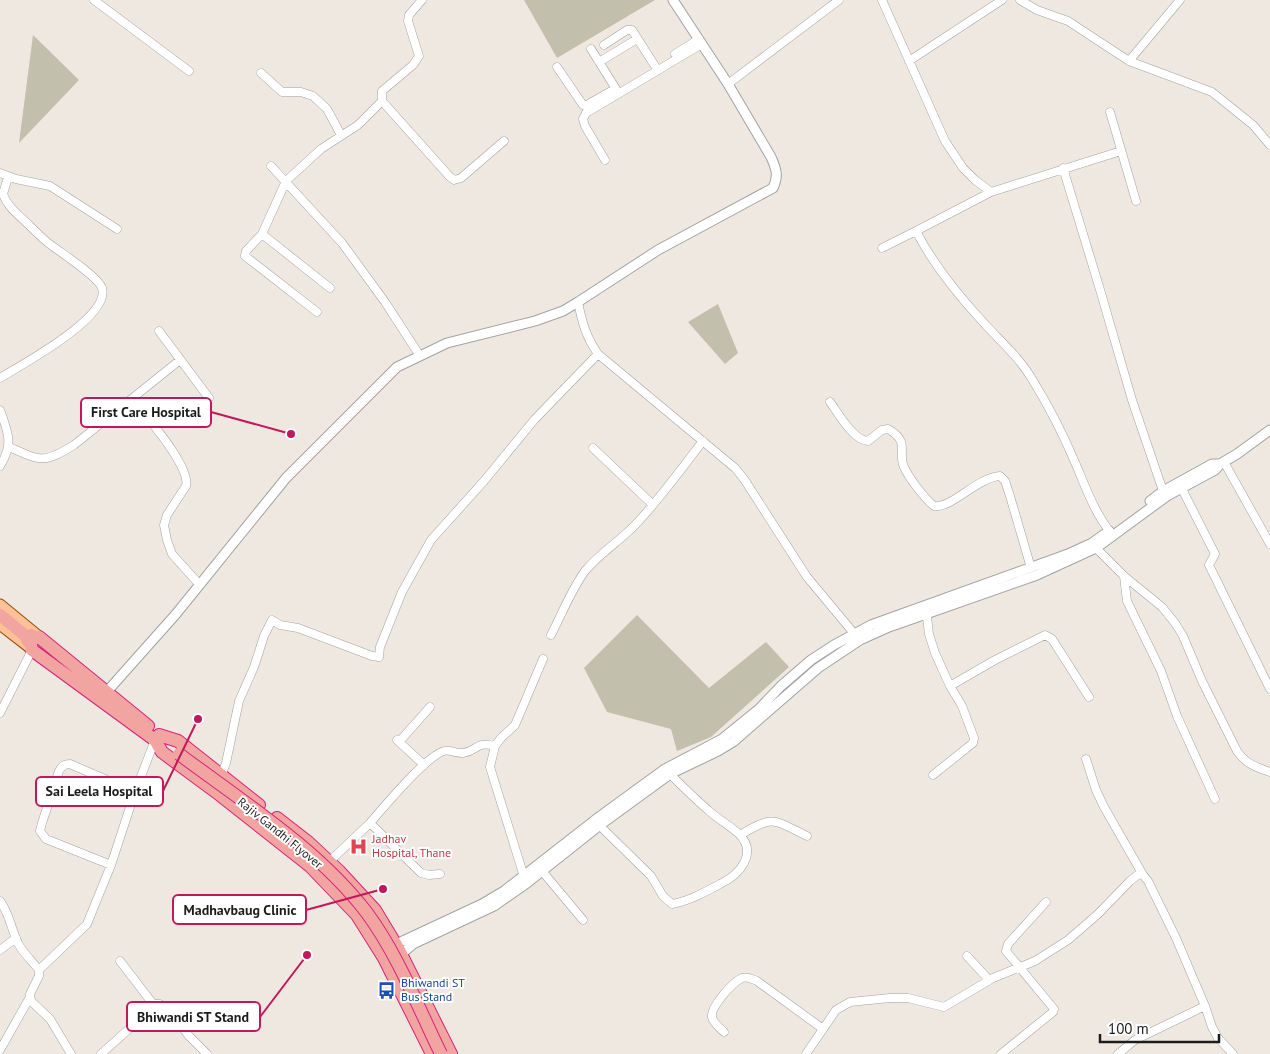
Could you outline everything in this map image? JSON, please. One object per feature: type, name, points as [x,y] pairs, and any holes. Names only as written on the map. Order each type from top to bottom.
[{"type":"highway","points":[[0,615],[162,741],[178,741],[220,776],[308,842],[329,862],[375,910],[398,949],[451,1054]]},
{"type":"highway","points":[[162,741],[162,752],[317,873],[358,915],[384,958],[432,1054]]},
{"type":"highway","name":"Rajiv Gandhi Flyover","points":[[162,741],[306,850],[347,890],[367,914],[388,946],[441,1054]]},
{"type":"main road","points":[[0,605],[31,641]]},
{"type":"main road","points":[[0,624],[31,641]]},
{"type":"street","points":[[95,0],[189,71]]},
{"type":"street","points":[[422,0],[409,15],[408,21],[419,56],[413,65],[382,91],[382,101],[454,180],[461,178],[504,141]]},
{"type":"street","points":[[104,696],[286,478],[397,368],[447,343],[535,321],[563,311],[658,250],[774,188],[777,180],[772,156],[673,0]]},
{"type":"street","points":[[728,84],[839,0]]},
{"type":"street","points":[[882,0],[945,141],[963,168],[991,192]]},
{"type":"street","points":[[909,61],[1002,0]]},
{"type":"street","points":[[1020,0],[1037,10],[1068,21],[1129,61],[1212,92],[1254,125],[1270,145]]},
{"type":"street","points":[[1129,61],[1180,0]]},
{"type":"street","points":[[604,44],[629,29],[632,30],[654,66]]},
{"type":"street","points":[[598,62],[637,39]]},
{"type":"street","points":[[557,67],[583,105],[586,106],[654,66],[700,42]]},
{"type":"street","points":[[605,160],[584,126],[583,119],[586,113],[700,42]]},
{"type":"street","points":[[591,50],[616,89]]},
{"type":"street","points":[[261,73],[282,92],[301,92],[313,96],[323,104],[341,135]]},
{"type":"street","points":[[317,312],[245,256],[246,251],[262,234],[286,181],[320,149],[358,125],[382,101]]},
{"type":"street","points":[[1110,112],[1136,202]]},
{"type":"street","points":[[882,248],[991,192],[1121,151]]},
{"type":"street","points":[[272,166],[342,243],[420,356]]},
{"type":"street","points":[[1063,168],[1102,293],[1132,400],[1163,491]]},
{"type":"street","points":[[0,173],[8,177],[50,186],[117,229]]},
{"type":"street","points":[[0,378],[82,325],[93,314],[100,303],[102,294],[102,288],[93,276],[45,240],[8,205],[2,194],[8,177]]},
{"type":"street","points":[[916,230],[937,267],[982,322],[1014,354],[1033,380],[1064,436],[1094,505],[1111,534]]},
{"type":"street","points":[[262,234],[330,288]]},
{"type":"street","points":[[578,302],[586,334],[598,354],[722,456],[744,479],[807,577],[857,637]]},
{"type":"street","points":[[159,331],[209,398]]},
{"type":"street","points":[[220,776],[226,763],[239,701],[272,620],[280,625],[298,628],[378,657],[380,647],[402,592],[431,540],[484,481],[535,419],[598,354]]},
{"type":"street","points":[[9,447],[40,459],[56,456],[74,445],[180,360]]},
{"type":"street","points":[[133,399],[168,445],[185,474],[186,486],[167,515],[164,525],[172,554],[199,584]]},
{"type":"street","points":[[830,402],[853,433],[863,441],[868,441],[882,430],[888,429],[896,435],[903,447],[902,461],[906,471],[934,506],[943,505],[992,476],[1000,476],[1005,480],[1031,568]]},
{"type":"street","points":[[0,410],[9,437],[9,447],[0,466]]},
{"type":"street","points":[[1111,534],[1163,491],[1215,470],[1222,463],[1270,430]]},
{"type":"street","points":[[551,635],[576,584],[585,571],[631,530],[703,441]]},
{"type":"street","points":[[593,448],[653,505]]},
{"type":"street","points":[[1222,463],[1270,544]]},
{"type":"street","points":[[926,611],[1037,575],[1094,546],[1182,484]]},
{"type":"street","points":[[1182,484],[1215,554],[1209,565],[1270,689]]},
{"type":"street","points":[[526,880],[667,771],[722,739],[759,709],[808,663],[857,637],[889,628],[1031,568],[1094,546]]},
{"type":"street","points":[[1094,546],[1124,576],[1162,607],[1175,622],[1202,681],[1243,760],[1252,766],[1270,772]]},
{"type":"street","points":[[1124,576],[1127,601],[1161,671],[1178,716],[1215,799]]},
{"type":"street","points":[[926,611],[932,645],[950,686],[962,706],[974,743],[932,775]]},
{"type":"street","points":[[950,686],[995,660],[1045,635],[1052,639],[1089,697]]},
{"type":"street","points":[[667,771],[718,751],[733,742],[857,637]]},
{"type":"street","points":[[0,713],[31,641]]},
{"type":"street","points":[[526,880],[490,767],[495,746],[515,725],[543,659]]},
{"type":"street","points":[[808,663],[815,671]]},
{"type":"street","points":[[424,765],[398,741],[430,707]]},
{"type":"street","points":[[39,970],[87,924],[111,865],[135,792],[162,741]]},
{"type":"street","points":[[329,862],[370,823],[424,765],[443,751],[449,750],[461,753],[484,744],[495,746]]},
{"type":"street","points":[[1086,759],[1104,808],[1148,881],[1176,938],[1206,1006],[1212,1027],[1218,1038],[1233,1054]]},
{"type":"street","points":[[111,865],[46,839],[40,831],[42,823],[61,767],[66,764],[70,764],[135,792]]},
{"type":"street","points":[[598,823],[651,876],[663,896],[672,904],[707,891],[737,874],[746,858],[746,847],[740,835],[709,810],[667,771]]},
{"type":"street","points":[[259,826],[269,813]]},
{"type":"street","points":[[740,835],[760,824],[770,821],[780,823],[807,836]]},
{"type":"street","points":[[370,823],[421,873],[429,875],[440,874]]},
{"type":"street","points":[[384,958],[542,871],[598,823]]},
{"type":"street","points":[[542,871],[584,920]]},
{"type":"street","points":[[806,1054],[836,1010],[850,1002],[908,998],[944,1007],[989,980],[1035,961],[1068,940],[1098,914],[1130,880],[1139,874],[1143,875]]},
{"type":"street","points":[[0,901],[9,916],[21,949],[39,970],[39,976],[30,997],[0,1050]]},
{"type":"street","points":[[1001,1054],[1053,1012],[1054,1009],[1006,951],[1006,948],[1046,902]]},
{"type":"street","points":[[0,950],[16,938]]},
{"type":"street","points":[[967,956],[989,980]]},
{"type":"street","points":[[120,961],[153,1004]]},
{"type":"street","points":[[724,1032],[714,1021],[712,1011],[736,982],[745,977],[757,981],[823,1029]]},
{"type":"street","points":[[30,997],[31,1001],[52,1022],[63,1044],[71,1054]]},
{"type":"street","points":[[101,1054],[153,1004],[164,1006],[207,1054]]},
{"type":"street","points":[[1118,1054],[1135,1040],[1206,1006]]},
{"type":"shaded area","points":[[524,0],[655,0],[557,58]]},
{"type":"shaded area","points":[[33,35],[79,80],[19,143]]},
{"type":"shaded area","points":[[718,304],[738,353],[725,364],[688,322]]},
{"type":"shaded area","points":[[637,615],[709,688],[766,642],[789,667],[711,737],[677,751],[671,729],[607,712],[584,668]]},
{"type":"place","name":"First Care Hospital","points":[[291,434]]},
{"type":"place","name":"Sai Leela Hospital","points":[[198,719]]},
{"type":"place","name":"Jadhav Hospital, Thane","points":[[358,846]]},
{"type":"place","name":"Madhavbaug Clinic","points":[[383,889]]},
{"type":"place","name":"Bhiwandi ST Stand","points":[[307,955]]},
{"type":"place","name":"Bhiwandi ST Bus Stand","points":[[387,990]]}]
